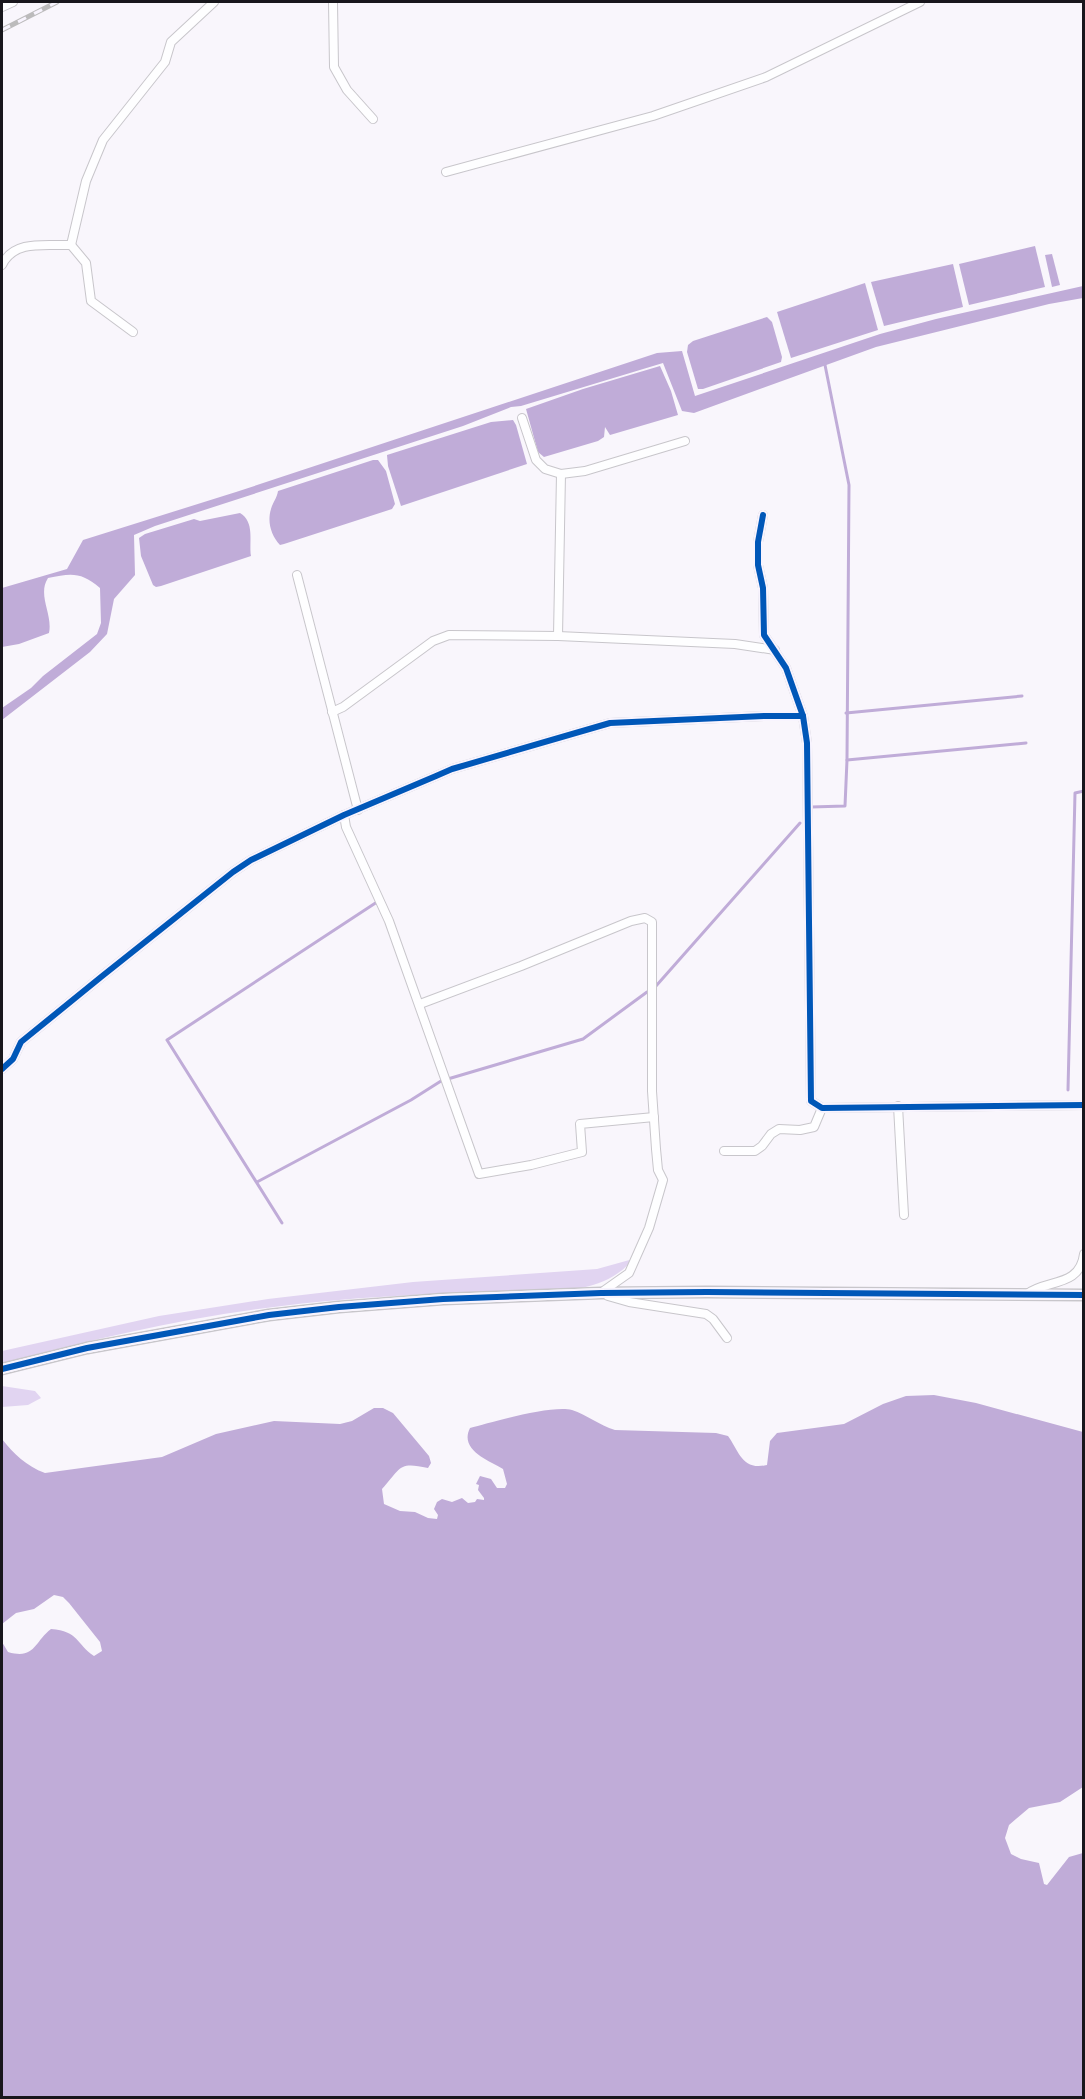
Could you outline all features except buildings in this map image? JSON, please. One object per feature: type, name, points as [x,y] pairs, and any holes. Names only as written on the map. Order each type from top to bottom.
[{"type":"street","points":[[2,7],[13,2]]},
{"type":"street","points":[[71,245],[86,181],[103,140],[165,62],[171,42],[214,2]]},
{"type":"street","points":[[333,2],[334,67],[347,90],[374,119]]},
{"type":"street","points":[[446,172],[653,116],[766,77],[907,5],[920,2]]},
{"type":"street","points":[[2,265],[12,251],[25,246],[71,245]]},
{"type":"street","points":[[71,245],[86,263],[90,301],[133,332]]},
{"type":"street","points":[[522,418],[536,460],[545,469],[561,474],[585,471],[685,441]]},
{"type":"street","points":[[558,636],[561,474]]},
{"type":"street","points":[[763,515],[758,542],[758,565],[763,588],[764,635],[786,668],[804,716],[807,743],[811,1101],[822,1108],[1083,1105]]},
{"type":"street","points":[[297,575],[358,810]]},
{"type":"street","points":[[332,712],[343,707],[433,641],[449,635],[558,636],[735,644],[774,650]]},
{"type":"street","points":[[2,1069],[13,1059],[21,1042],[233,872],[280,844],[452,769],[610,723],[804,716]]},
{"type":"street","points":[[344,816],[346,827],[389,921],[479,1174],[531,1165],[582,1152],[580,1124],[654,1117]]},
{"type":"street","points":[[420,1004],[631,921],[649,919],[653,927],[652,1091],[658,1170],[663,1180],[641,1250],[629,1273],[601,1293]]},
{"type":"street","points":[[898,1106],[904,1215]]},
{"type":"street","points":[[724,1151],[755,1151],[779,1129],[800,1130],[814,1127],[822,1108]]},
{"type":"street","points":[[1026,1295],[1033,1289],[1063,1282],[1077,1271],[1083,1254]]},
{"type":"street","points":[[601,1293],[629,1302],[706,1314],[721,1327],[727,1338]]},
{"type":"street","points":[[2,1369],[87,1348],[269,1315],[431,1300],[601,1293],[1083,1295]]},
{"type":"shaded area","points":[[1035,246],[1045,287],[969,305],[959,264]]},
{"type":"shaded area","points":[[1052,254],[1060,285],[1052,287],[1045,255]]},
{"type":"shaded area","points":[[953,264],[963,307],[884,326],[871,282]]},
{"type":"shaded area","points":[[865,283],[878,330],[791,358],[777,312]]},
{"type":"shaded area","points":[[1083,286],[1083,298],[1049,304],[876,347],[694,413],[682,411],[663,363],[521,406],[511,407],[463,426],[155,526],[134,535],[135,575],[114,599],[107,634],[90,652],[2,720],[2,708],[31,688],[97,634],[101,623],[100,588],[82,576],[64,575],[48,578],[44,591],[50,626],[49,633],[19,644],[2,647],[2,588],[67,569],[83,540],[657,353],[682,351],[695,396],[880,334]]},
{"type":"shaded area","points":[[767,317],[772,322],[782,357],[781,362],[698,389],[687,352],[688,345],[693,341]]},
{"type":"shaded area","points":[[660,366],[678,415],[610,435],[605,427],[604,437],[598,441],[544,457],[538,452],[526,409]]},
{"type":"shaded area","points":[[513,420],[527,464],[401,506],[388,466],[387,455],[491,422]]},
{"type":"shaded area","points":[[378,460],[386,471],[395,504],[392,509],[280,545],[272,533],[269,519],[278,491]]},
{"type":"shaded area","points":[[240,513],[248,521],[250,527],[251,556],[161,586],[153,585],[141,556],[139,538],[145,534],[194,519],[200,521]]},
{"type":"shaded area","points":[[633,1259],[620,1272],[606,1280],[572,1289],[387,1296],[274,1307],[205,1317],[137,1331],[2,1363],[2,1351],[159,1316],[268,1299],[413,1282],[597,1269]]},
{"type":"shaded area","points":[[2,1386],[35,1391],[41,1398],[28,1405],[2,1407]]},
{"type":"shaded area","points":[[934,1395],[976,1403],[1083,1432],[1083,1787],[1060,1802],[1029,1808],[1009,1825],[1005,1838],[1011,1854],[1039,1863],[1044,1884],[1047,1885],[1069,1857],[1083,1853],[1083,2097],[2,2097],[2,1642],[8,1652],[24,1654],[29,1652],[51,1629],[72,1635],[94,1656],[102,1651],[100,1642],[63,1597],[54,1595],[34,1609],[16,1613],[2,1624],[2,1439],[21,1459],[45,1473],[162,1457],[216,1434],[274,1421],[340,1424],[352,1421],[374,1408],[383,1408],[393,1413],[429,1456],[431,1463],[428,1468],[411,1465],[397,1471],[382,1489],[384,1504],[400,1511],[415,1512],[437,1519],[438,1515],[434,1509],[437,1502],[442,1499],[452,1502],[462,1498],[468,1503],[475,1502],[477,1499],[484,1500],[478,1490],[479,1485],[476,1484],[480,1476],[491,1479],[497,1488],[505,1488],[507,1484],[503,1469],[477,1453],[468,1442],[468,1436],[470,1428],[506,1418],[562,1409],[572,1410],[615,1430],[716,1433],[728,1436],[742,1458],[752,1465],[759,1466],[767,1465],[770,1441],[777,1433],[844,1424],[883,1404],[906,1396]]},
{"type":"waterway","points":[[811,807],[845,806],[847,760],[849,485],[825,365]]},
{"type":"waterway","points":[[846,713],[1022,696]]},
{"type":"waterway","points":[[847,760],[1026,743]]},
{"type":"waterway","points":[[1068,1090],[1075,793],[1084,791]]},
{"type":"waterway","points":[[656,986],[800,823]]},
{"type":"waterway","points":[[282,1223],[167,1040],[377,902]]},
{"type":"waterway","points":[[257,1182],[411,1100],[441,1081],[583,1039],[647,992]]},
{"type":"railway","points":[[2,30],[57,2]]},
{"type":"cycle path","points":[[763,515],[758,542],[758,565],[763,588],[764,635],[786,668],[803,716],[807,743],[811,1101],[822,1108],[1084,1105]]},
{"type":"cycle path","points":[[2,1069],[13,1059],[21,1042],[233,872],[251,860],[344,815],[452,769],[610,723],[803,716]]},
{"type":"cycle path","points":[[2,1369],[87,1348],[269,1315],[443,1299],[601,1293],[707,1292],[1084,1295]]}]
